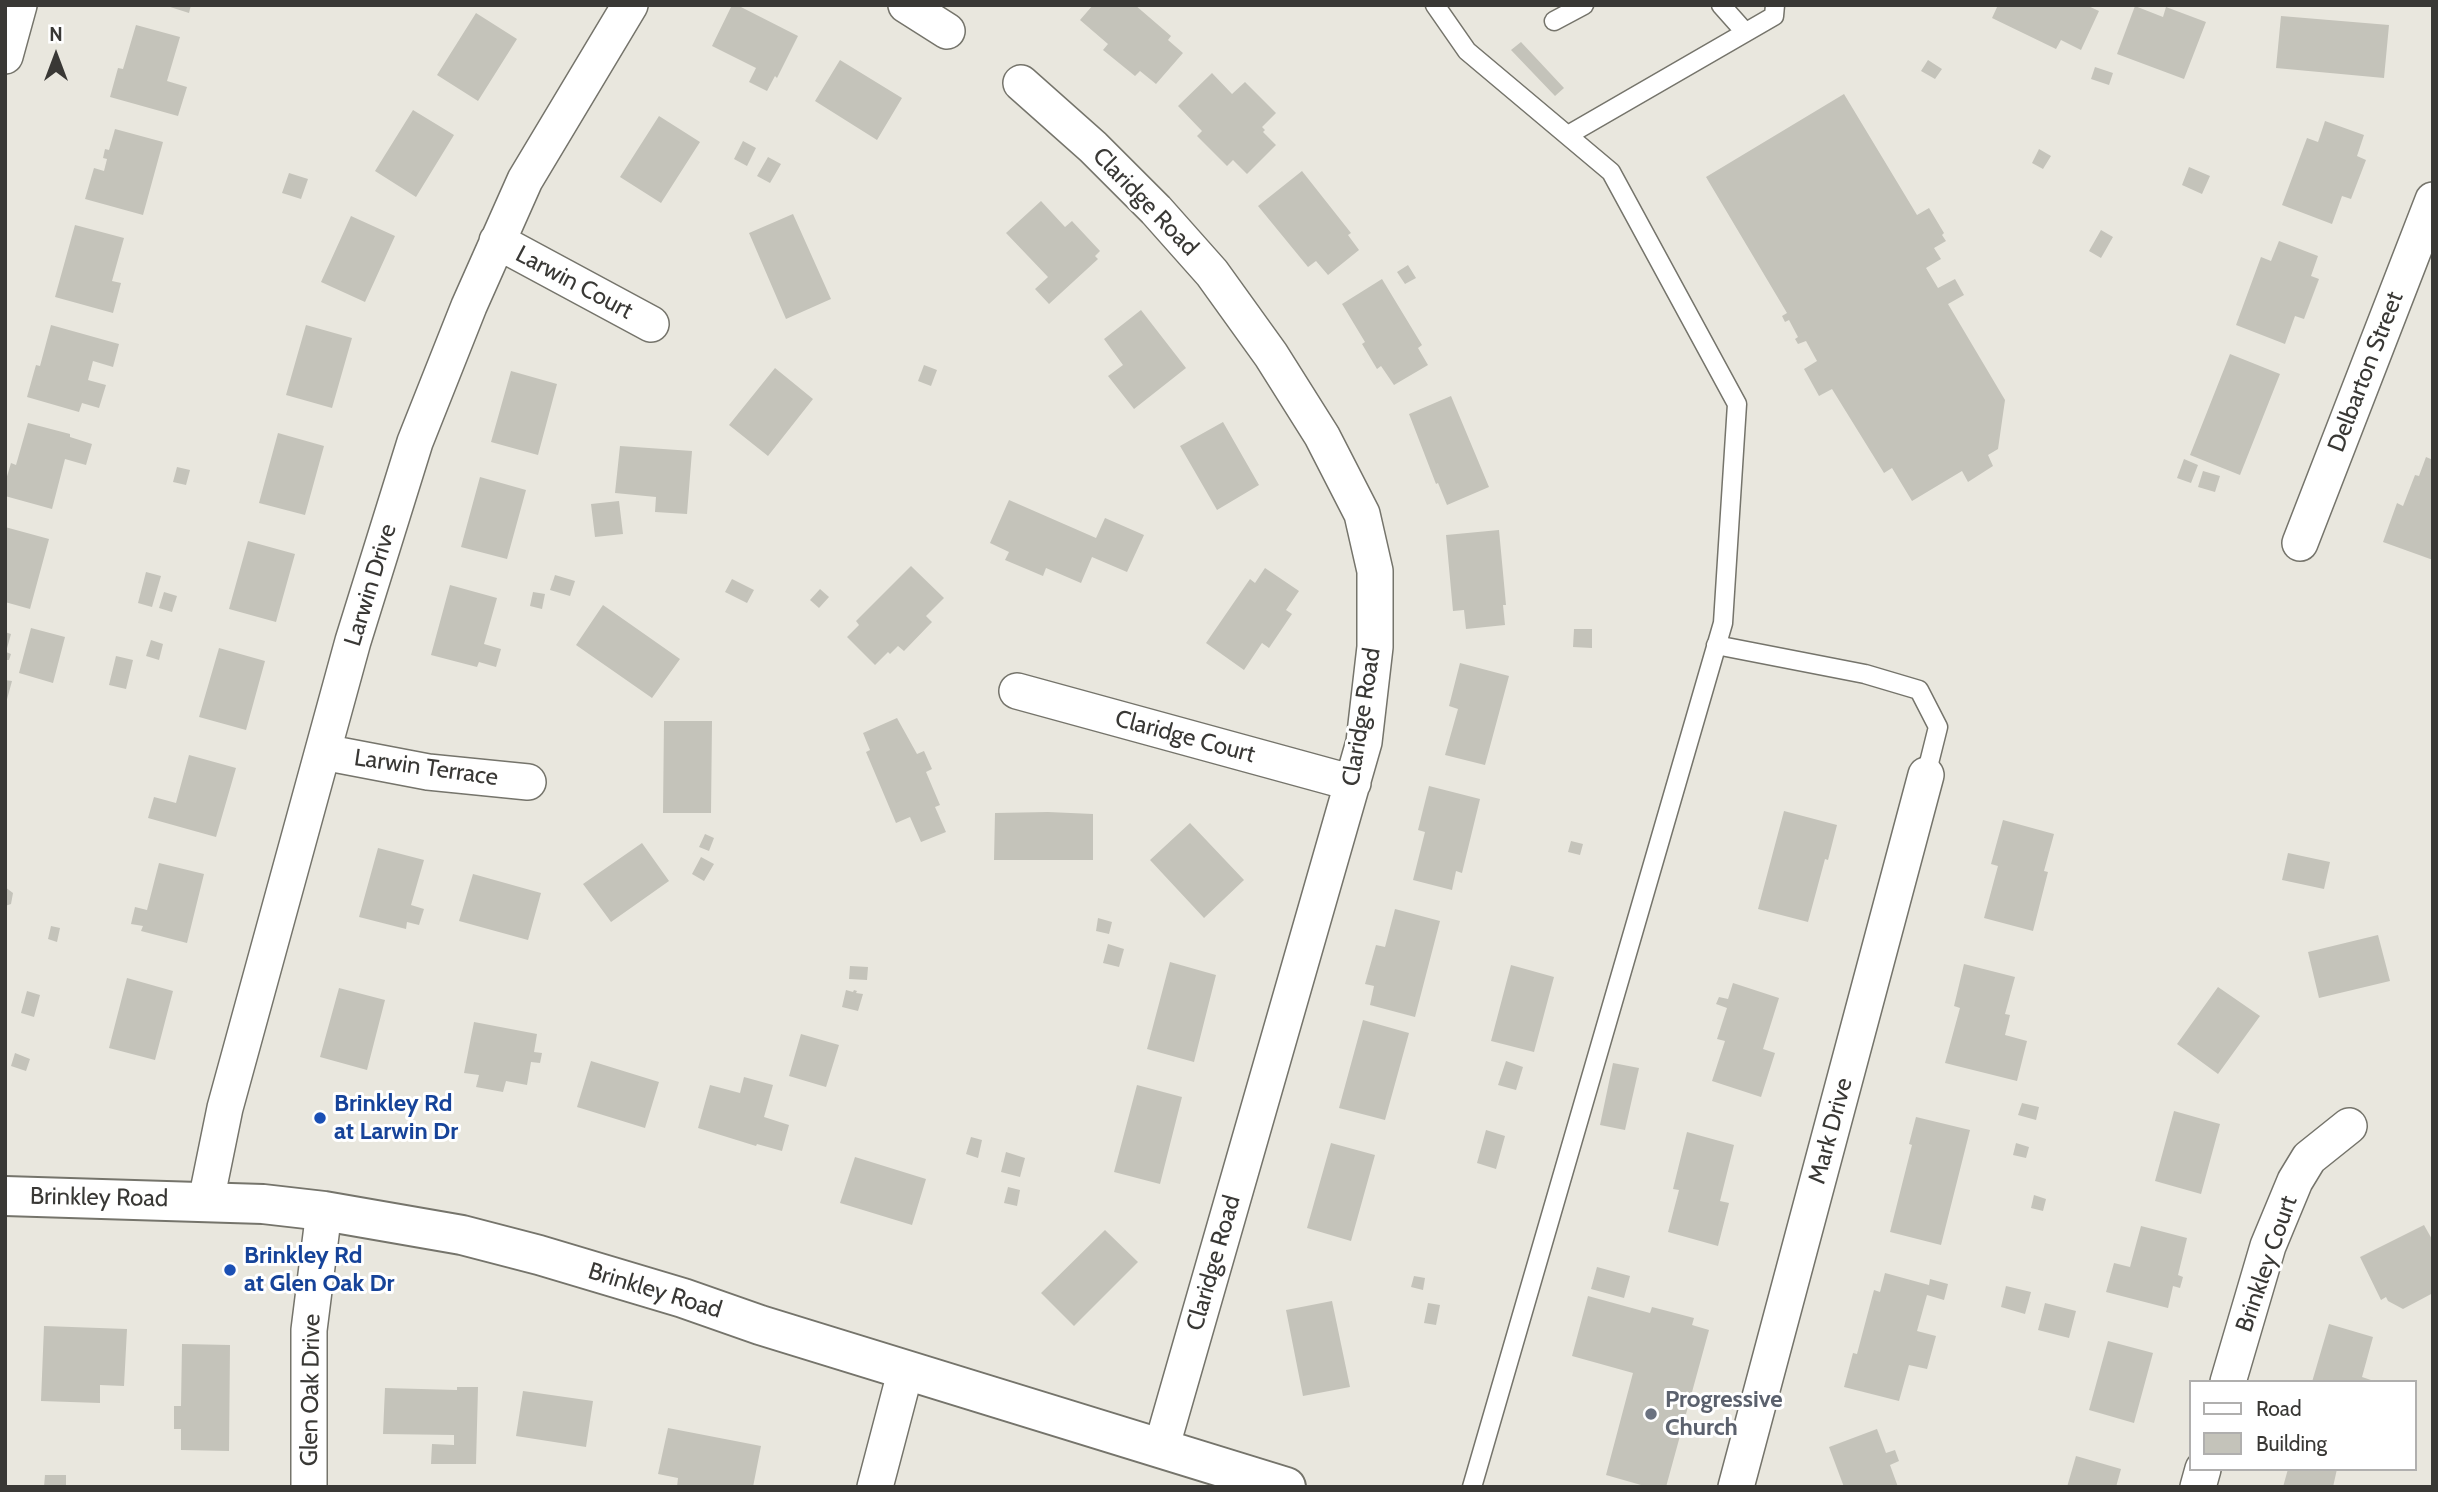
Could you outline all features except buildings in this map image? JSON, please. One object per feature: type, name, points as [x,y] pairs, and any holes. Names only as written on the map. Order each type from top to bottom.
[{"type":"main road","name":"Brinkley Road","points":[[5,1196],[206,1200],[324,1211],[462,1235],[684,1298],[760,1325],[1286,1487]]},
{"type":"street","points":[[5,56],[19,5]]},
{"type":"street","name":"Larwin Drive","points":[[206,1200],[225,1108],[323,752],[377,562],[415,442],[445,364],[525,180],[630,5]]},
{"type":"street","points":[[906,5],[947,31]]},
{"type":"street","name":"Claridge Road","points":[[1021,83],[1093,147],[1212,273],[1271,355],[1322,436],[1362,514],[1376,571],[1376,647],[1364,742],[1161,1449]]},
{"type":"street","name":"Delbarton Street","points":[[2300,543],[2433,200]]},
{"type":"street","name":"Larwin Court","points":[[497,241],[651,324]]},
{"type":"street","name":"Claridge Court","points":[[1017,691],[1353,783]]},
{"type":"street","name":"Larwin Terrace","points":[[323,752],[428,772],[528,782]]},
{"type":"street","name":"Mark Drive","points":[[1736,1487],[1926,775]]},
{"type":"street","name":"Brinkley Court","points":[[2229,1380],[2268,1246],[2295,1181],[2309,1158],[2349,1126]]},
{"type":"street","name":"Glen Oak Drive","points":[[309,1487],[309,1330],[324,1211]]},
{"type":"street","points":[[875,1487],[906,1369]]},
{"type":"lane","points":[[1435,5],[1468,51],[1611,172],[1737,404],[1723,623],[1472,1487]]},
{"type":"lane","points":[[1554,21],[1584,5]]},
{"type":"lane","points":[[1721,5],[1745,32]]},
{"type":"lane","points":[[1568,135],[1774,16],[1774,5]]},
{"type":"lane","points":[[1716,645],[1865,674],[1919,690],[1938,727],[1926,775]]},
{"type":"place","name":"Brinkley Rd at Larwin Dr","points":[[320,1118]]},
{"type":"place","name":"Brinkley Rd at Glen Oak Dr","points":[[230,1270]]},
{"type":"place","name":"Progressive Church","points":[[1651,1414]]}]
